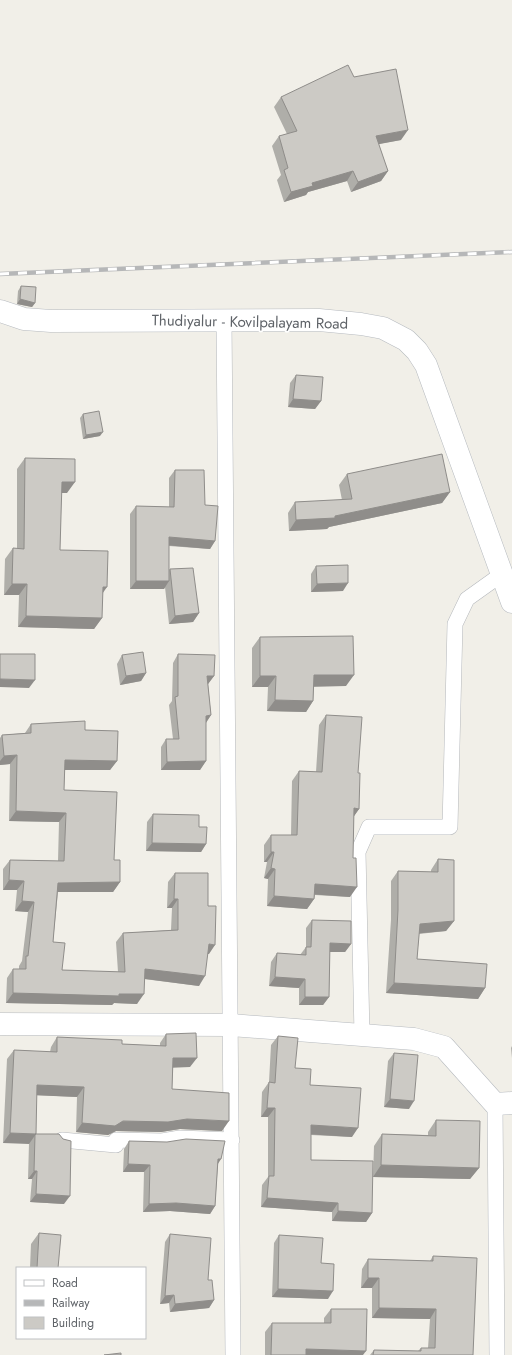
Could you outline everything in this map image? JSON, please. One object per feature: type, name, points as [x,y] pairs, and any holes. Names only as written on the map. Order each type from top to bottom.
[{"type":"main road","name":"Thudiyalur - Kovilpalayam Road","points":[[0,311],[24,319],[51,321],[319,320],[361,324],[383,328],[406,340],[418,352],[426,366],[512,601]]},
{"type":"main road","points":[[0,1024],[231,1025],[414,1039],[444,1047],[503,1104]]},
{"type":"street","points":[[224,320],[233,1355]]},
{"type":"street","points":[[362,1035],[358,852],[369,827],[450,827],[455,624],[467,599],[502,574]]},
{"type":"street","points":[[497,1355],[503,1104]]},
{"type":"street","points":[[62,1140],[116,1145],[116,1140],[162,1141],[180,1138],[232,1140]]},
{"type":"building","points":[[348,65],[354,77],[396,69],[408,130],[376,136],[388,171],[358,182],[353,171],[312,183],[313,186],[291,192],[284,170],[288,168],[279,136],[297,131],[281,97]]},
{"type":"building","points":[[21,286],[36,287],[35,303],[20,299]]},
{"type":"building","points":[[296,375],[323,377],[321,401],[293,399]]},
{"type":"building","points":[[99,411],[103,432],[86,435],[83,414]]},
{"type":"building","points":[[442,454],[450,492],[335,516],[335,518],[296,520],[295,502],[352,499],[347,474]]},
{"type":"building","points":[[25,458],[75,459],[75,482],[62,482],[60,550],[108,551],[107,587],[103,587],[102,618],[26,616],[27,584],[12,584],[13,548],[24,549]]},
{"type":"building","points":[[175,470],[204,470],[205,505],[218,506],[215,541],[169,537],[169,581],[136,581],[136,506],[174,507]]},
{"type":"building","points":[[348,565],[348,583],[317,584],[316,566]]},
{"type":"building","points":[[193,568],[199,613],[175,616],[170,569]]},
{"type":"building","points":[[353,636],[354,675],[314,675],[313,701],[275,700],[276,676],[260,676],[260,637]]},
{"type":"building","points":[[143,652],[146,673],[126,676],[122,655]]},
{"type":"building","points":[[0,654],[35,654],[35,680],[0,679]]},
{"type":"building","points":[[178,654],[215,655],[214,676],[207,676],[211,715],[206,716],[206,761],[167,762],[166,739],[179,739],[175,697],[178,696]]},
{"type":"building","points":[[326,715],[362,717],[358,773],[360,773],[359,809],[354,808],[353,858],[356,858],[357,887],[315,884],[314,899],[274,896],[275,869],[271,868],[274,852],[271,852],[271,835],[297,835],[299,771],[322,772]]},
{"type":"building","points":[[85,721],[85,730],[118,731],[117,761],[65,760],[64,790],[117,792],[114,860],[120,860],[120,882],[58,883],[53,942],[65,943],[62,970],[125,972],[123,933],[178,930],[178,899],[174,899],[175,873],[208,873],[208,906],[216,906],[215,945],[209,944],[205,976],[145,969],[144,994],[119,994],[119,996],[13,993],[13,969],[26,969],[26,956],[28,956],[34,902],[22,901],[24,881],[9,880],[10,860],[64,861],[66,813],[16,811],[17,755],[4,756],[2,735],[31,733],[31,724]]},
{"type":"building","points":[[153,814],[199,815],[199,827],[207,827],[206,844],[152,843]]},
{"type":"building","points":[[438,859],[454,860],[454,921],[420,924],[417,959],[487,964],[485,988],[394,983],[398,910],[398,871],[438,872]]},
{"type":"building","points":[[312,920],[351,921],[351,944],[330,943],[329,997],[305,997],[305,979],[275,977],[277,953],[306,955],[306,947],[311,947]]},
{"type":"building","points":[[196,1033],[197,1058],[173,1058],[172,1089],[229,1093],[229,1121],[187,1119],[168,1122],[123,1121],[115,1126],[82,1123],[84,1087],[37,1085],[36,1134],[10,1133],[14,1050],[57,1052],[57,1037],[122,1040],[122,1044],[166,1046],[166,1034]]},
{"type":"building","points":[[278,1036],[298,1038],[295,1068],[311,1069],[310,1085],[361,1088],[358,1128],[311,1125],[311,1160],[373,1161],[372,1213],[338,1211],[338,1203],[267,1198],[269,1176],[274,1176],[275,1108],[267,1108],[269,1082],[275,1083]]},
{"type":"building","points":[[394,1053],[418,1055],[414,1101],[390,1099]]},
{"type":"building","points":[[436,1120],[480,1121],[479,1168],[381,1165],[382,1134],[436,1136]]},
{"type":"building","points":[[36,1134],[59,1134],[63,1139],[71,1141],[70,1196],[36,1194],[37,1171],[34,1171]]},
{"type":"building","points":[[186,1139],[225,1141],[221,1159],[218,1159],[215,1206],[176,1203],[149,1204],[150,1165],[128,1164],[129,1141],[167,1142]]},
{"type":"building","points":[[39,1233],[61,1235],[58,1267],[37,1267]]},
{"type":"building","points":[[170,1234],[211,1238],[208,1280],[212,1280],[214,1300],[175,1304],[174,1295],[165,1296]]},
{"type":"building","points":[[279,1235],[323,1238],[321,1263],[334,1264],[333,1291],[278,1289]]},
{"type":"building","points":[[433,1256],[477,1258],[473,1355],[373,1355],[374,1350],[421,1351],[421,1348],[435,1348],[436,1309],[379,1308],[379,1278],[368,1278],[368,1259],[433,1261]]},
{"type":"building","points":[[331,1309],[367,1309],[366,1351],[306,1349],[306,1355],[271,1355],[272,1323],[331,1323]]},
{"type":"building","points":[[121,1353],[121,1355],[104,1355]]},
{"type":"railway","points":[[0,274],[512,252]]}]
